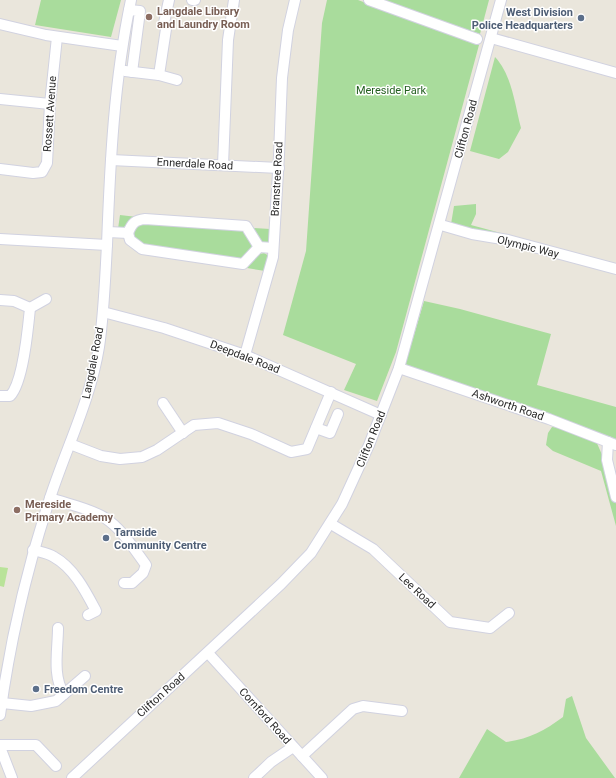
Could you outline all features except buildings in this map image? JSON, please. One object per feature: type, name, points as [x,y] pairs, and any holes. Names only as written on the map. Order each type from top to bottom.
[{"type":"street","points":[[159,75],[166,29],[164,23],[169,0]]},
{"type":"street","points":[[223,165],[228,40],[234,0]]},
{"type":"street","name":"Branstree Road","points":[[245,355],[273,257],[282,78],[288,30],[295,0]]},
{"type":"street","points":[[369,0],[477,39]]},
{"type":"street","name":"Clifton Road","points":[[75,777],[291,574],[311,552],[331,524],[354,479],[400,368],[501,0]]},
{"type":"street","points":[[130,5],[140,11],[132,72]]},
{"type":"street","name":"Langdale Road","points":[[0,715],[15,625],[33,550],[50,498],[88,397],[99,348],[103,312],[111,160],[119,71],[130,5]]},
{"type":"street","points":[[0,24],[57,37],[122,46]]},
{"type":"street","name":"Rossett Avenue","points":[[0,170],[33,173],[42,172],[47,164],[50,104],[57,37]]},
{"type":"street","points":[[491,38],[616,73]]},
{"type":"street","points":[[119,71],[159,75],[177,80]]},
{"type":"street","points":[[0,99],[50,104]]},
{"type":"street","name":"Ennerdale Road","points":[[111,160],[278,168]]},
{"type":"street","points":[[137,219],[246,226],[259,247],[243,264],[142,249],[130,240],[128,233],[132,224],[137,219]]},
{"type":"street","name":"Olympic Way","points":[[440,225],[472,234],[508,240],[616,269]]},
{"type":"street","points":[[108,232],[128,233]]},
{"type":"street","points":[[0,239],[107,245]]},
{"type":"street","points":[[259,247],[273,248]]},
{"type":"street","points":[[0,300],[14,302],[30,308],[46,299]]},
{"type":"street","points":[[0,396],[10,396],[14,392],[20,374],[30,308]]},
{"type":"street","name":"Deepdale Road","points":[[103,312],[164,328],[245,355],[381,415]]},
{"type":"street","name":"Ashworth Road","points":[[400,368],[526,411],[612,443]]},
{"type":"street","points":[[70,444],[101,456],[120,459],[142,457],[157,450],[194,425],[218,423],[251,434],[291,452],[307,449],[331,392]]},
{"type":"street","points":[[163,403],[183,433]]},
{"type":"street","points":[[316,428],[330,433],[338,414]]},
{"type":"street","points":[[612,443],[607,460],[616,497]]},
{"type":"street","points":[[50,498],[86,513],[104,518],[117,528],[146,565],[143,573],[129,586]]},
{"type":"street","name":"Lee Road","points":[[331,524],[373,550],[450,622],[490,628],[509,613]]},
{"type":"street","points":[[33,550],[54,557],[69,569],[83,587],[96,611],[88,615]]},
{"type":"street","points":[[58,628],[57,673],[59,686],[64,694]]},
{"type":"street","name":"Cornford Road","points":[[208,653],[322,778]]},
{"type":"street","points":[[2,702],[32,706],[56,701],[85,676]]},
{"type":"street","points":[[302,756],[353,709],[363,706],[402,711]]},
{"type":"street","points":[[12,778],[0,746],[36,745],[56,766]]},
{"type":"street","points":[[254,778],[271,762],[293,747]]},
{"type":"green space","points":[[41,0],[121,0],[111,37],[35,25]]},
{"type":"green space","name":"Mereside Park","points":[[327,0],[358,0],[479,45],[396,352],[377,401],[344,390],[356,364],[283,335],[306,251],[322,23]]},
{"type":"green space","points":[[380,0],[489,0],[480,34]]},
{"type":"green space","points":[[495,57],[501,64],[509,81],[521,128],[508,152],[499,159],[470,151]]},
{"type":"green space","points":[[476,204],[476,214],[471,225],[519,238],[518,241],[451,224],[454,206]]},
{"type":"green space","points":[[120,215],[137,217],[123,229],[118,229]]},
{"type":"green space","points":[[137,219],[246,226],[259,247],[243,264],[134,244],[131,224]]},
{"type":"green space","points":[[253,228],[270,229],[271,237],[268,244],[260,242]]},
{"type":"green space","points":[[264,253],[269,256],[265,271],[247,268],[260,254]]},
{"type":"green space","points":[[424,301],[460,309],[551,334],[537,385],[616,407],[616,445],[404,369]]},
{"type":"green space","points":[[552,427],[561,428],[596,441],[603,457],[616,504],[616,526],[601,471],[553,451],[546,445],[548,433]]},
{"type":"green space","points":[[0,567],[8,568],[4,587],[0,586]]},
{"type":"green space","points":[[572,696],[586,738],[615,778],[459,778],[487,729],[506,742],[522,739],[543,730],[563,717],[566,699]]},
{"type":"place","name":"Langdale Library and Laundry Room","points":[[149,17]]},
{"type":"place","name":"West Division Police Headquarters","points":[[581,18]]},
{"type":"place","name":"Mereside Primary Academy","points":[[17,510]]},
{"type":"place","name":"Tarnside Community Centre","points":[[106,538]]},
{"type":"place","name":"Freedom Centre","points":[[36,689]]}]
